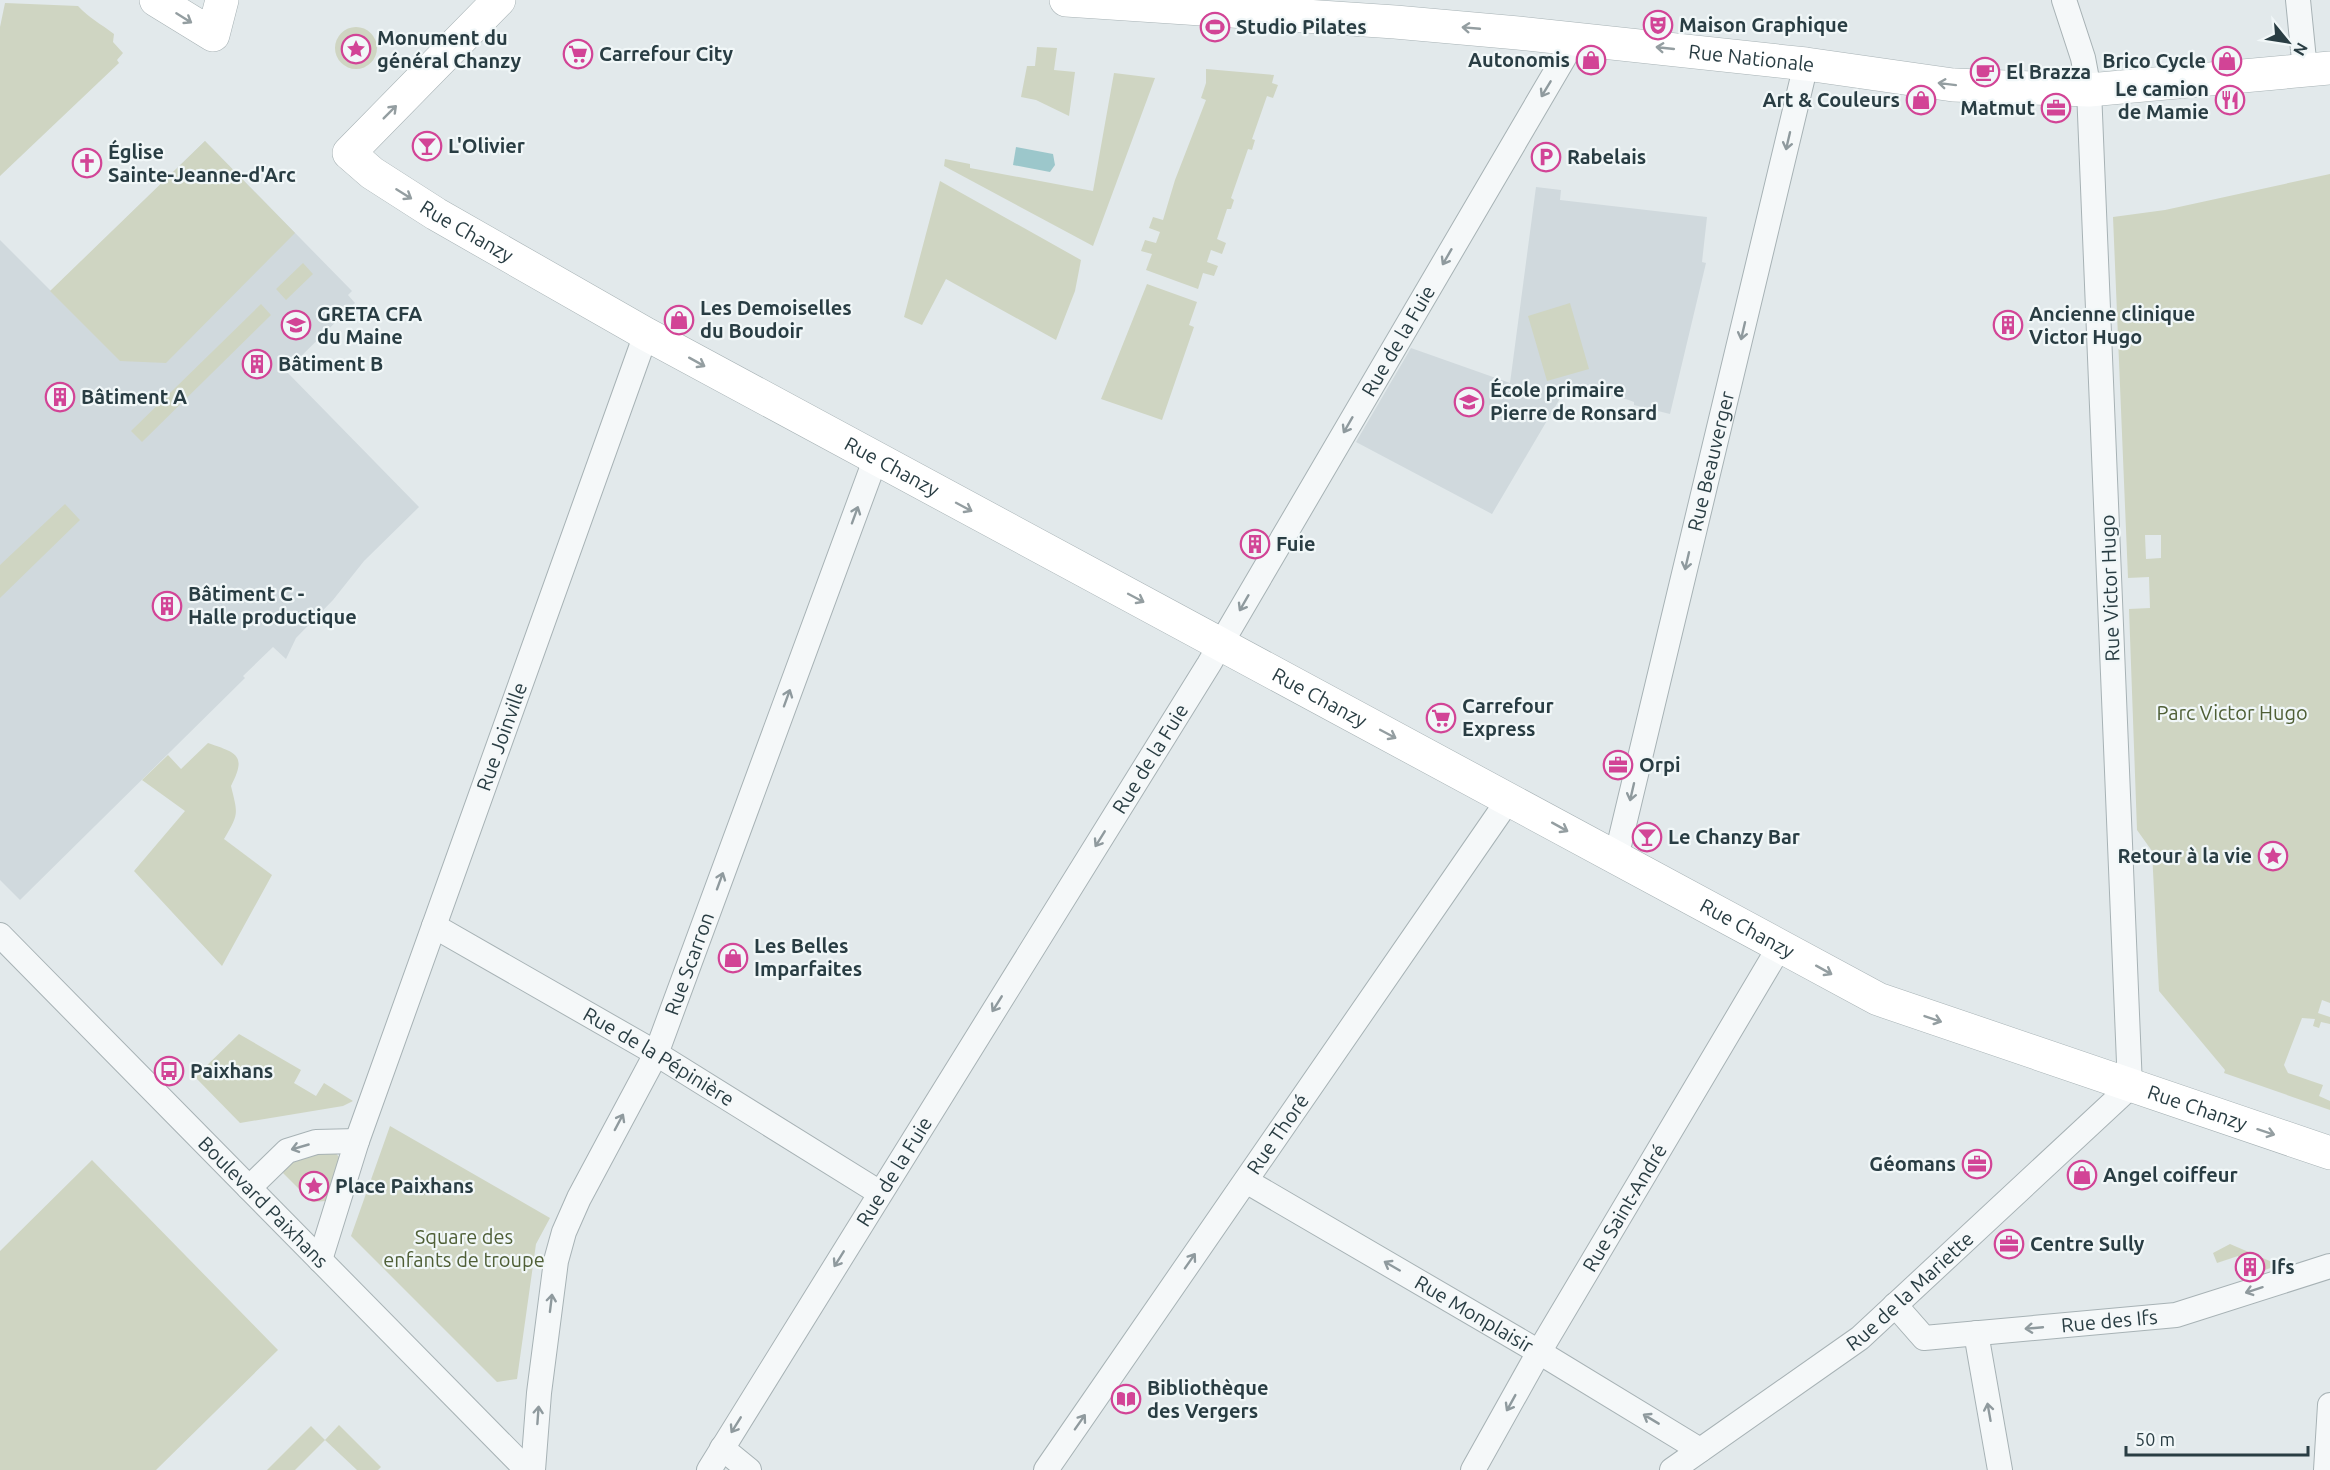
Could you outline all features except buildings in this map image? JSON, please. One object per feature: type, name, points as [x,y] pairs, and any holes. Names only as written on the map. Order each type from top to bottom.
[{"type":"main road","points":[[156,0],[213,35],[222,0]]},
{"type":"main road","name":"Rue Chanzy","points":[[500,0],[349,153],[372,173],[436,214],[646,334],[875,460],[1221,643],[1878,999],[2130,1087],[2330,1153]]},
{"type":"main road","name":"Rue Nationale","points":[[1066,0],[1395,22],[1575,39],[1806,64],[1953,86],[2089,90],[2317,69]]},
{"type":"street","name":"Rue Victor Hugo","points":[[2064,0],[2083,58],[2089,90],[2130,1087]]},
{"type":"street","points":[[2298,0],[2317,69]]},
{"type":"street","name":"Rue de la Fuie","points":[[709,1470],[1221,643],[1575,39]]},
{"type":"street","name":"Rue Beauverger","points":[[1616,858],[1806,64]]},
{"type":"street","name":"Rue Joinville","points":[[357,1141],[646,334]]},
{"type":"street","name":"Rue Scarron","points":[[533,1470],[543,1361],[556,1261],[564,1232],[579,1198],[656,1054],[875,460]]},
{"type":"street","name":"Rue Thoré","points":[[1046,1470],[1509,799]]},
{"type":"street","name":"Rue de la Pépinière","points":[[434,926],[656,1054],[880,1193]]},
{"type":"street","name":"Boulevard Paixhans","points":[[0,935],[527,1470]]},
{"type":"street","name":"Rue Saint-André","points":[[1473,1470],[1539,1352],[1780,946]]},
{"type":"street","name":"Rue de la Mariette","points":[[1672,1470],[1860,1338],[2130,1087]]},
{"type":"street","points":[[249,1188],[287,1151],[316,1142],[357,1141],[320,1260]]},
{"type":"street","name":"Rue Monplaisir","points":[[1246,1181],[1539,1352],[1700,1450]]},
{"type":"street","name":"Rue des Ifs","points":[[1895,1305],[1924,1338],[2176,1315],[2330,1266]]},
{"type":"street","points":[[1976,1333],[2000,1470]]},
{"type":"street","points":[[2326,1470],[2330,1405]]},
{"type":"street","points":[[722,1448],[749,1470]]},
{"type":"shaded area","points":[[205,141],[352,291],[348,295],[355,303],[286,371],[419,507],[364,561],[333,600],[296,638],[286,659],[273,647],[243,676],[245,678],[20,900],[0,880],[0,240],[51,291]]},
{"type":"shaded area","points":[[1536,187],[1561,190],[1560,200],[1707,217],[1702,262],[1706,263],[1670,414],[1634,405],[1634,402],[1626,399],[1565,390],[1492,514],[1356,442],[1411,348],[1510,383]]},
{"type":"green space","points":[[5,3],[78,6],[114,34],[113,42],[123,53],[117,60],[119,63],[0,176],[0,27]]},
{"type":"green space","points":[[356,27],[371,33],[377,48],[371,63],[356,69],[341,63],[335,48],[341,33]]},
{"type":"green space","points":[[1037,47],[1057,48],[1054,70],[1075,72],[1069,116],[1036,100],[1021,97],[1027,66],[1035,66]]},
{"type":"green space","points":[[1206,69],[1274,75],[1272,83],[1278,85],[1273,98],[1267,96],[1252,139],[1255,140],[1252,150],[1248,149],[1231,198],[1234,200],[1231,209],[1227,209],[1217,239],[1226,243],[1222,254],[1211,250],[1207,262],[1218,266],[1214,276],[1203,273],[1198,289],[1146,270],[1152,254],[1141,251],[1145,240],[1156,243],[1160,232],[1149,228],[1153,217],[1163,220],[1175,180],[1206,100],[1201,98],[1206,83]]},
{"type":"green space","points":[[1114,73],[1155,78],[1093,246],[944,166],[945,159],[970,164],[970,168],[1093,191]]},
{"type":"green space","points":[[205,141],[295,233],[166,363],[120,361],[50,291]]},
{"type":"green space","name":"Parc Victor Hugo","points":[[2330,174],[2330,1003],[2322,1000],[2318,1013],[2330,1017],[2330,1024],[2321,1022],[2319,1028],[2313,1026],[2315,1019],[2302,1018],[2284,1065],[2288,1073],[2323,1085],[2319,1096],[2330,1101],[2330,1110],[2224,1073],[2225,1070],[2159,991],[2152,851],[2137,830],[2129,609],[2150,608],[2149,577],[2128,578],[2113,217],[2165,210]],"holes":[[[2145,535],[2161,535],[2161,558],[2146,559]]]},
{"type":"green space","points":[[940,181],[1081,260],[1075,291],[1056,340],[946,279],[922,325],[904,317]]},
{"type":"green space","points":[[303,263],[313,274],[286,300],[276,289]]},
{"type":"green space","points":[[1147,284],[1197,302],[1189,325],[1194,327],[1162,420],[1101,399]]},
{"type":"green space","points":[[1570,303],[1589,369],[1547,381],[1528,316]]},
{"type":"green space","points":[[261,304],[271,315],[142,442],[131,431]]},
{"type":"green space","points":[[65,504],[80,520],[0,598],[0,565]]},
{"type":"green space","points":[[208,743],[232,753],[238,761],[236,776],[231,786],[236,814],[224,839],[272,875],[222,966],[134,871],[185,811],[142,780],[168,755],[181,769]]},
{"type":"green space","points":[[239,1034],[301,1070],[294,1083],[316,1096],[324,1083],[353,1101],[343,1106],[240,1123],[197,1079],[197,1075]]},
{"type":"green space","name":"Square des enfants de troupe","points":[[390,1126],[550,1218],[536,1244],[517,1379],[497,1382],[351,1236]]},
{"type":"green space","points":[[333,1150],[345,1164],[326,1201],[312,1202],[283,1173],[291,1159]]},
{"type":"green space","points":[[92,1160],[278,1350],[156,1470],[0,1470],[0,1251]]},
{"type":"green space","points":[[2230,1244],[2279,1265],[2259,1272],[2254,1258],[2240,1262],[2238,1256],[2217,1263],[2213,1253]]},
{"type":"green space","points":[[339,1425],[381,1467],[378,1470],[357,1470],[325,1440]]},
{"type":"green space","points":[[311,1426],[325,1440],[295,1470],[267,1470]]},
{"type":"water","points":[[1016,147],[1053,154],[1055,165],[1050,172],[1013,165]]},
{"type":"place","name":"Maison Graphique","points":[[1658,25]]},
{"type":"place","name":"Studio Pilates","points":[[1215,27]]},
{"type":"place","name":"Monument du général Chanzy","points":[[356,49]]},
{"type":"place","name":"Carrefour City","points":[[578,54]]},
{"type":"place","name":"Autonomis","points":[[1591,60]]},
{"type":"place","name":"Brico Cycle","points":[[2227,61]]},
{"type":"place","name":"El Brazza","points":[[1985,72]]},
{"type":"place","name":"Art & Couleurs","points":[[1921,100]]},
{"type":"place","name":"Le camion de Mamie","points":[[2230,100]]},
{"type":"place","name":"Matmut","points":[[2056,108]]},
{"type":"place","name":"L'Olivier","points":[[427,146]]},
{"type":"place","name":"Rabelais","points":[[1546,157]]},
{"type":"place","name":"Église Sainte-Jeanne-d'Arc","points":[[87,163]]},
{"type":"place","name":"Les Demoiselles du Boudoir","points":[[679,320]]},
{"type":"place","name":"GRETA CFA du Maine","points":[[296,325]]},
{"type":"place","name":"Ancienne clinique Victor Hugo","points":[[2008,325]]},
{"type":"place","name":"Bâtiment B","points":[[257,364]]},
{"type":"place","name":"Bâtiment A","points":[[60,397]]},
{"type":"place","name":"École primaire Pierre de Ronsard","points":[[1469,402]]},
{"type":"place","name":"Fuie","points":[[1255,544]]},
{"type":"place","name":"Bâtiment C - Halle productique","points":[[167,606]]},
{"type":"place","name":"Carrefour Express","points":[[1441,718]]},
{"type":"place","name":"Orpi","points":[[1618,765]]},
{"type":"place","name":"Le Chanzy Bar","points":[[1647,837]]},
{"type":"place","name":"Retour à la vie","points":[[2273,856]]},
{"type":"place","name":"Les Belles Imparfaites","points":[[733,958]]},
{"type":"place","name":"Paixhans","points":[[169,1071]]},
{"type":"place","name":"Géomans","points":[[1977,1164]]},
{"type":"place","name":"Angel coiffeur","points":[[2082,1175]]},
{"type":"place","name":"Place Paixhans","points":[[314,1186]]},
{"type":"place","name":"Centre Sully","points":[[2009,1244]]},
{"type":"place","name":"Ifs","points":[[2250,1267]]},
{"type":"place","name":"Bibliothèque des Vergers","points":[[1126,1399]]}]
